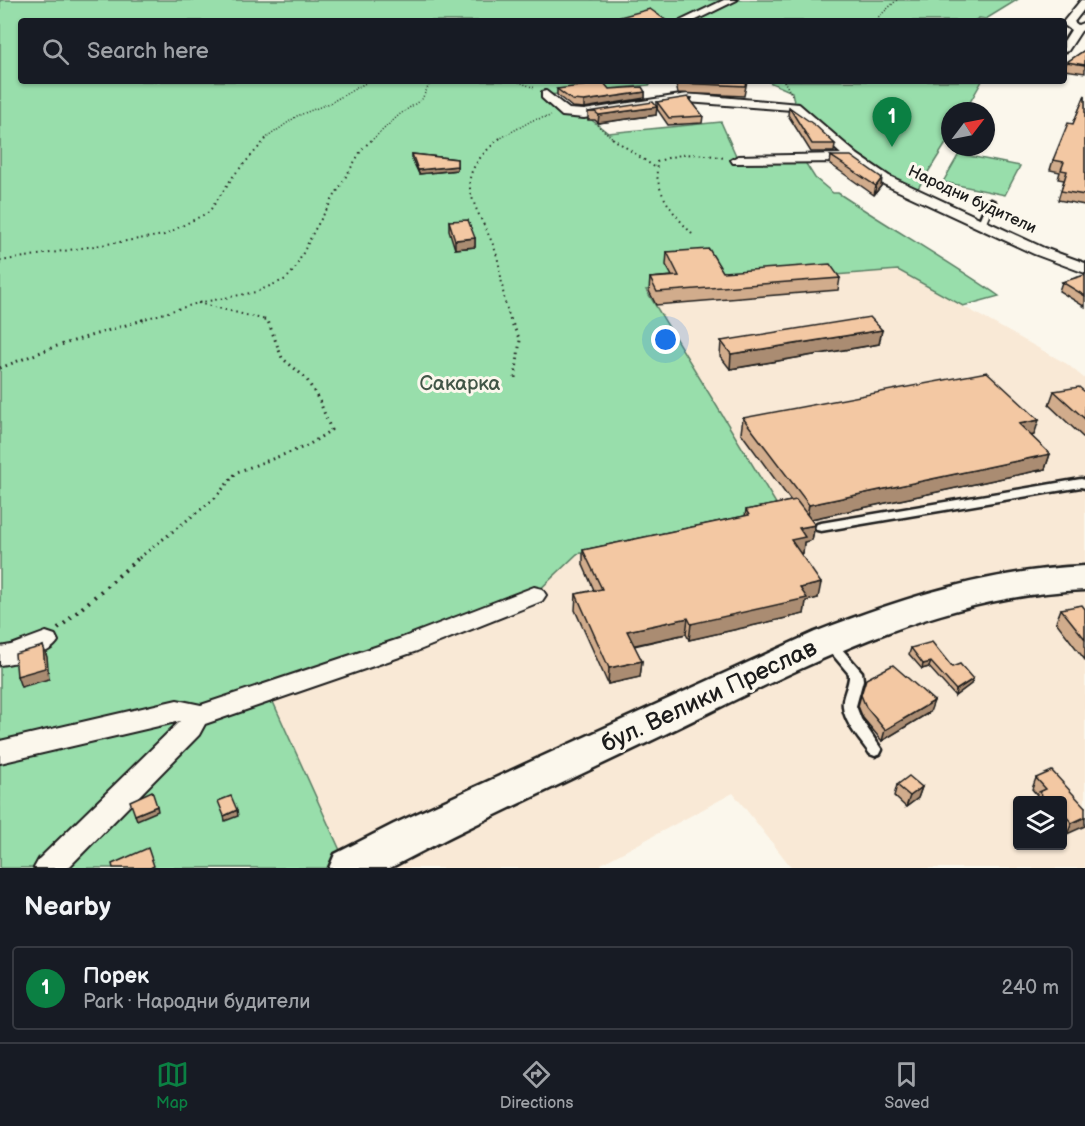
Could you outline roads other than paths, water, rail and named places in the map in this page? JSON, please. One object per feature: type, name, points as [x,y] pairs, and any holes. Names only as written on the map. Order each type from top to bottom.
[{"type":"main road","name":"бул. Велики Преслав","points":[[350,868],[409,837],[827,641],[874,622],[1012,584],[1085,578]]},
{"type":"street","points":[[692,18],[732,0]]},
{"type":"street","points":[[1067,45],[1081,27],[1068,23],[1085,1]]},
{"type":"street","name":"Народни будители","points":[[546,95],[566,112],[584,114],[687,98],[795,107],[854,158],[884,179],[1039,251],[1085,268]]},
{"type":"street","points":[[738,160],[854,158]]},
{"type":"street","points":[[49,868],[190,728],[195,717],[408,645],[534,595]]},
{"type":"street","points":[[0,656],[14,654],[46,640]]},
{"type":"street","points":[[0,752],[177,710],[192,712],[195,717]]},
{"type":"lane","points":[[981,225],[991,202]]},
{"type":"lane","points":[[822,527],[1085,484]]},
{"type":"lane","points":[[827,641],[855,672],[856,680],[849,706],[855,721],[875,750]]},
{"type":"place","name":"Порек","points":[[892,147]]},
{"type":"park label","name":"Сакарка","points":[[460,384]]}]
